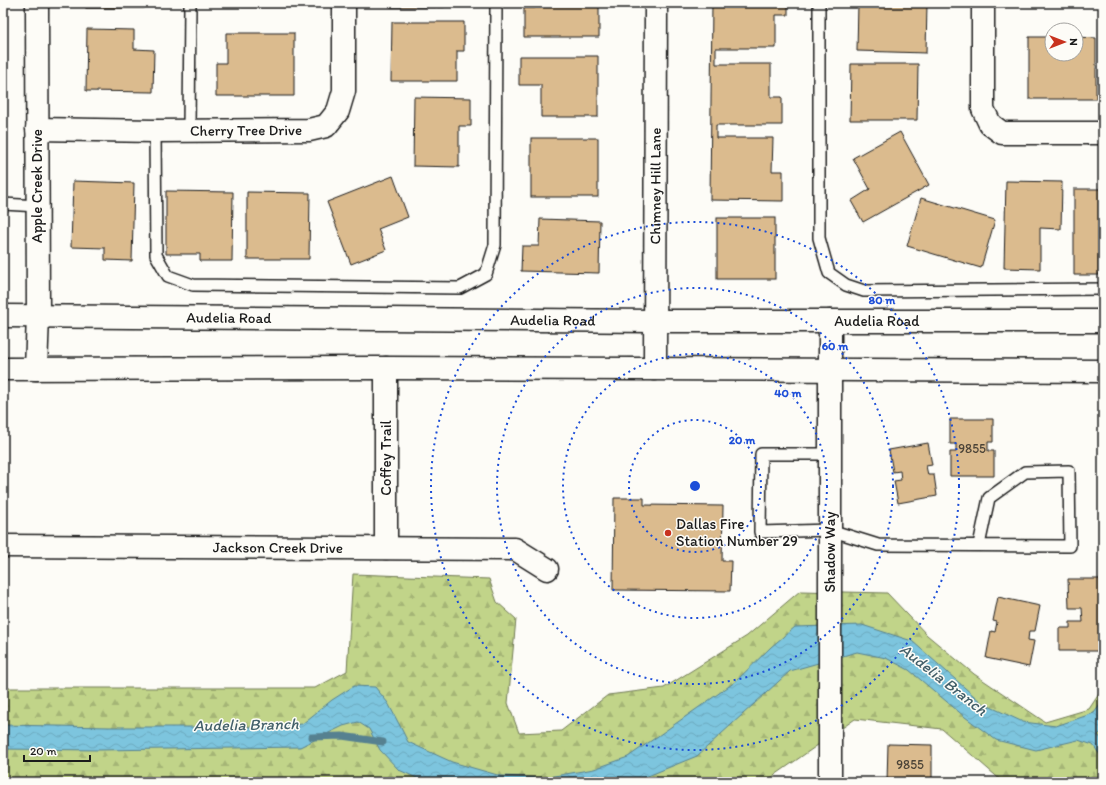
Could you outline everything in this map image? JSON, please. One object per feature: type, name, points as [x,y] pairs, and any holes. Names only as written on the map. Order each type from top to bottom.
[{"type":"street","name":"Apple Creek Drive","points":[[36,370],[38,316],[37,3]]},
{"type":"street","name":"Cherry Tree Drive","points":[[37,129],[155,131],[309,130],[326,126],[338,111],[344,91],[344,3]]},
{"type":"street","name":"Chimney Hill Lane","points":[[654,370],[656,3]]},
{"type":"street","points":[[983,3],[983,109],[990,124],[1002,133],[1103,132]]},
{"type":"street","name":"Audelia Road","points":[[3,316],[655,321],[1103,321]]},
{"type":"street","name":"Shadow Way","points":[[830,321],[830,782]]},
{"type":"street","points":[[3,370],[386,368],[1103,372]]},
{"type":"street","name":"Coffey Trail","points":[[386,368],[386,548]]},
{"type":"street","name":"Jackson Creek Drive","points":[[3,546],[515,549],[548,569]]},
{"type":"lane","points":[[189,131],[190,3]]},
{"type":"lane","points":[[155,131],[156,255],[168,276],[193,285],[460,288],[486,274],[495,245],[496,3]]},
{"type":"lane","points":[[820,3],[819,238],[829,273],[846,285],[864,291],[1103,289]]},
{"type":"lane","points":[[3,204],[38,206]]},
{"type":"lane","points":[[830,454],[761,454],[760,532],[830,530],[878,545],[979,546],[1070,546],[1069,471],[1025,472],[989,498],[979,546]]},
{"type":"green space","points":[[353,574],[489,579],[497,602],[516,619],[508,703],[519,733],[561,731],[608,695],[664,688],[747,636],[800,591],[887,593],[927,635],[974,674],[1045,722],[1089,709],[1103,688],[1103,782],[1003,782],[942,729],[855,719],[765,782],[3,782],[3,688],[315,688],[347,671]]},
{"type":"water","points":[[862,625],[912,641],[982,703],[1023,722],[1056,726],[1094,713],[1103,701],[1103,730],[1098,735],[1103,741],[1103,759],[1093,745],[1078,740],[1036,750],[996,740],[965,717],[909,670],[886,658],[857,652],[790,671],[697,756],[633,782],[426,782],[399,770],[380,750],[369,729],[358,722],[343,726],[300,747],[100,750],[3,749],[3,725],[109,727],[272,727],[302,724],[332,700],[354,686],[375,687],[388,703],[408,742],[452,762],[501,776],[543,778],[594,769],[628,757],[735,682],[771,647],[795,627]]},
{"type":"building","points":[[86,3],[144,3],[144,8],[86,8]]},
{"type":"building","points":[[242,3],[294,3],[294,7],[242,7]]},
{"type":"building","points":[[391,3],[444,3],[444,7],[391,7]]},
{"type":"building","points":[[535,3],[599,3],[599,37],[524,37],[524,8],[535,8]]},
{"type":"building","points":[[712,3],[788,3],[788,15],[776,15],[776,48],[716,48],[716,64],[771,64],[771,97],[782,97],[782,125],[716,125],[716,138],[773,138],[772,171],[783,171],[783,201],[710,200]]},
{"type":"building","points":[[858,3],[927,3],[926,53],[857,51]]},
{"type":"building","points":[[1032,3],[1063,3],[1063,5],[1032,5]]},
{"type":"building","points":[[392,22],[464,22],[464,51],[457,51],[457,81],[391,81]]},
{"type":"building","points":[[87,29],[134,30],[134,49],[154,50],[153,92],[86,91]]},
{"type":"building","points":[[226,33],[294,33],[294,96],[216,96],[216,63],[226,63]]},
{"type":"building","points":[[1029,37],[1044,37],[1044,62],[1084,62],[1084,37],[1096,38],[1096,99],[1029,99]]},
{"type":"building","points":[[519,56],[598,56],[598,117],[541,117],[541,85],[519,85]]},
{"type":"building","points":[[851,64],[918,64],[917,120],[850,120]]},
{"type":"building","points":[[414,97],[471,98],[471,126],[459,126],[459,167],[413,166]]},
{"type":"building","points":[[900,132],[929,185],[863,222],[851,201],[870,189],[853,158]]},
{"type":"building","points":[[531,138],[598,138],[598,197],[531,197]]},
{"type":"building","points":[[393,176],[408,217],[378,229],[386,250],[351,264],[327,202]]},
{"type":"building","points":[[73,181],[134,183],[132,261],[105,260],[105,248],[71,247]]},
{"type":"building","points":[[1006,181],[1062,182],[1061,229],[1040,228],[1040,269],[1004,268]]},
{"type":"building","points":[[1074,189],[1103,189],[1103,224],[1099,224],[1099,275],[1074,275]]},
{"type":"building","points":[[166,191],[233,192],[232,261],[200,261],[200,254],[166,254]]},
{"type":"building","points":[[247,192],[310,193],[309,259],[247,259]]},
{"type":"building","points":[[921,198],[995,220],[981,268],[907,246]]},
{"type":"building","points":[[717,218],[775,218],[775,279],[717,279]]},
{"type":"building","points":[[540,219],[600,221],[599,273],[521,271],[522,246],[539,246]]},
{"type":"building","points":[[950,419],[993,419],[993,442],[988,442],[988,451],[994,451],[994,476],[950,476],[950,452],[956,452],[956,444],[950,444]]},
{"type":"building","points":[[928,443],[932,465],[926,466],[928,475],[934,475],[937,496],[898,503],[894,481],[901,480],[900,471],[893,472],[889,450]]},
{"type":"building","name":"Dallas Fire Station Number 29","points":[[614,498],[644,498],[644,505],[723,506],[722,561],[731,561],[730,591],[613,590]]},
{"type":"building","points":[[1068,579],[1103,579],[1103,651],[1059,651],[1059,628],[1070,628],[1070,622],[1083,622],[1082,608],[1069,608]]},
{"type":"building","points":[[998,597],[1040,606],[1035,631],[1029,631],[1028,640],[1034,641],[1029,667],[986,658],[991,631],[995,632],[997,622],[993,621]]},
{"type":"building","points":[[888,744],[932,745],[932,782],[887,782]]},
{"type":"waterway","name":"Audelia Branch","points":[[312,737],[342,736],[383,742]]},
{"type":"place","name":"Dallas Fire Station Number 29","points":[[668,533]]}]
